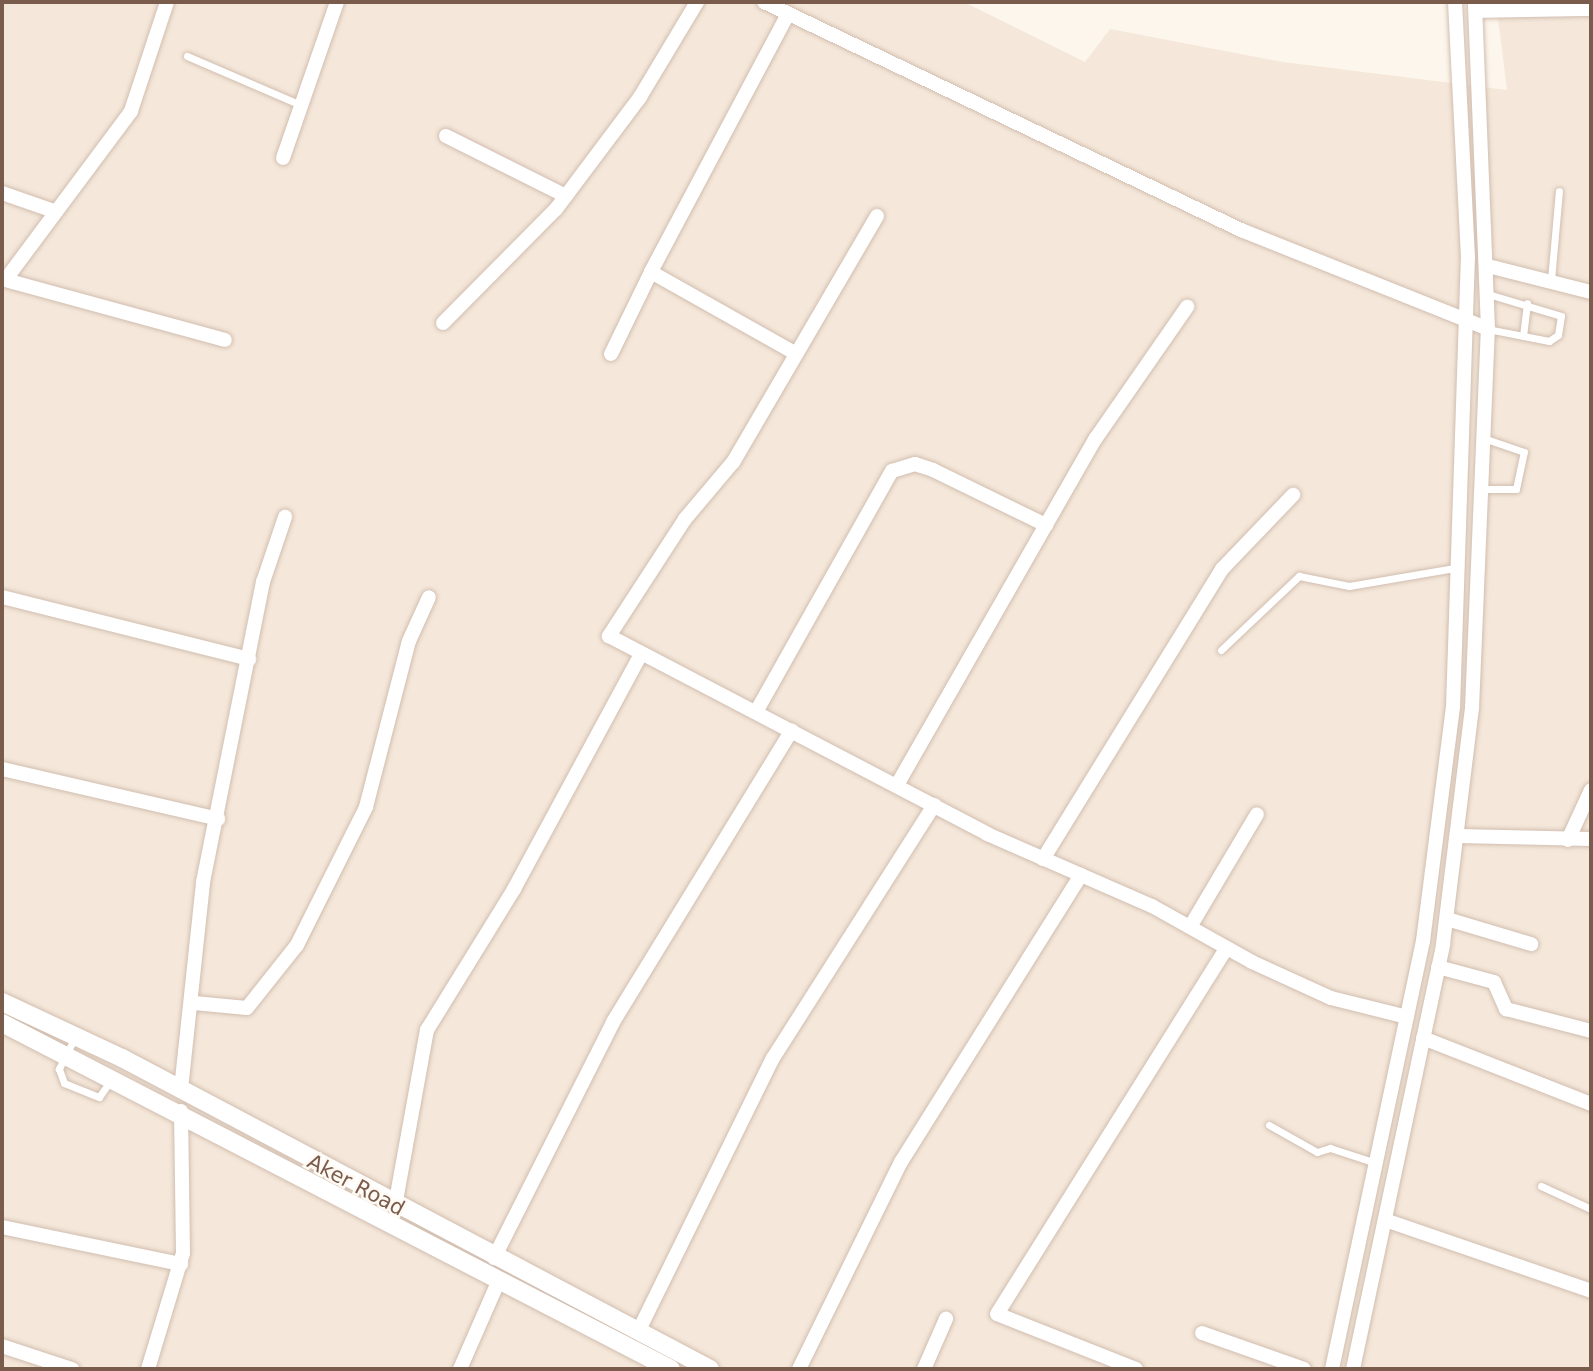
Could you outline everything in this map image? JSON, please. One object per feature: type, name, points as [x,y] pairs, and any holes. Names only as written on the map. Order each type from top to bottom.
[{"type":"street","points":[[167,2],[131,111],[4,279],[225,340]]},
{"type":"street","points":[[283,158],[337,2]]},
{"type":"street","points":[[443,323],[566,196],[640,97],[696,2]]},
{"type":"street","points":[[764,2],[1241,230],[1466,325],[1488,329]]},
{"type":"street","points":[[1332,1369],[1407,1017],[1440,833],[1461,567],[1466,325],[1455,2]]},
{"type":"street","points":[[1353,1369],[1438,967],[1460,836],[1485,488],[1486,439],[1488,266],[1476,6],[1591,9]]},
{"type":"street","points":[[611,355],[651,272],[788,13]]},
{"type":"street","points":[[446,136],[566,196]]},
{"type":"street","points":[[2,193],[54,211]]},
{"type":"street","points":[[877,216],[793,352],[733,462],[611,628],[617,645],[792,730],[1043,859],[1331,998],[1407,1017]]},
{"type":"street","points":[[1488,266],[1591,292]]},
{"type":"street","points":[[651,272],[793,352]]},
{"type":"street","points":[[897,785],[1096,438],[1187,307]]},
{"type":"street","points":[[756,712],[892,471],[915,464],[933,470],[1046,525]]},
{"type":"street","points":[[1043,859],[1222,569],[1293,495]]},
{"type":"street","points":[[181,1089],[194,1003],[203,881],[218,820],[263,582],[285,517]]},
{"type":"street","points":[[2,597],[249,659]]},
{"type":"street","points":[[194,1003],[247,1008],[297,945],[366,807],[409,641],[429,597]]},
{"type":"street","points":[[395,1206],[427,1030],[514,888],[640,656]]},
{"type":"street","points":[[495,1258],[613,1021],[792,730]]},
{"type":"street","points":[[2,769],[218,820]]},
{"type":"street","points":[[1568,840],[1591,790]]},
{"type":"street","points":[[638,1332],[773,1058],[934,805]]},
{"type":"street","points":[[1190,928],[1257,814]]},
{"type":"street","points":[[1460,836],[1591,839]]},
{"type":"street","points":[[799,1369],[901,1162],[1081,876]]},
{"type":"street","points":[[1447,919],[1531,944]]},
{"type":"street","points":[[1136,1369],[998,1314],[1227,948]]},
{"type":"street","points":[[1438,967],[1494,982],[1506,1009],[1591,1031]]},
{"type":"street","name":"Aker Road","points":[[2,1002],[76,1035],[181,1089],[495,1258],[662,1367]]},
{"type":"street","name":"Aker Road","points":[[2,1023],[181,1111],[499,1280],[638,1332],[710,1369]]},
{"type":"street","points":[[1423,1038],[1591,1104]]},
{"type":"street","points":[[148,1369],[181,1264],[181,1111]]},
{"type":"street","points":[[1385,1220],[1591,1291]]},
{"type":"street","points":[[2,1227],[181,1264]]},
{"type":"street","points":[[460,1369],[499,1280]]},
{"type":"street","points":[[924,1369],[946,1319]]},
{"type":"street","points":[[1202,1334],[1304,1369]]},
{"type":"street","points":[[2,1346],[72,1369]]},
{"type":"lane","points":[[187,56],[301,105]]},
{"type":"lane","points":[[1551,280],[1559,191]]},
{"type":"lane","points":[[1488,294],[1527,303],[1561,316],[1553,341],[1488,329]]},
{"type":"lane","points":[[1523,336],[1527,303]]},
{"type":"lane","points":[[1485,488],[1516,489],[1524,452],[1486,439]]},
{"type":"lane","points":[[1221,650],[1299,576],[1349,586],[1461,567]]},
{"type":"lane","points":[[76,1035],[59,1069],[64,1083],[99,1097],[113,1076]]},
{"type":"lane","points":[[1269,1125],[1317,1152],[1330,1148],[1376,1164]]},
{"type":"lane","points":[[1541,1186],[1591,1209]]},
{"type":"shaded area","points":[[2,2],[964,2],[1085,62],[1110,29],[1283,62],[1507,90],[1496,2],[1591,2],[1591,1369],[2,1369]]}]
